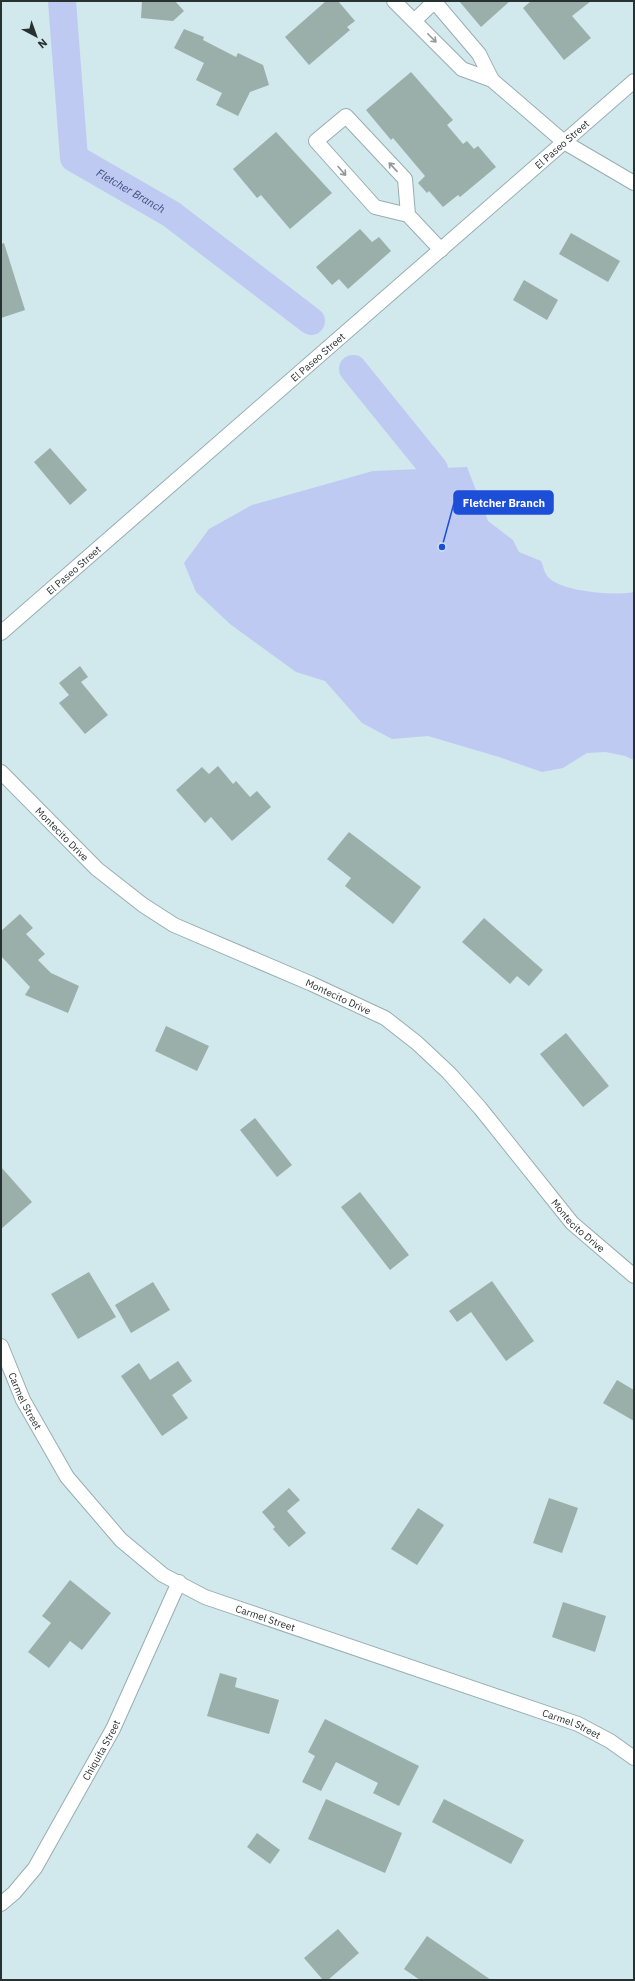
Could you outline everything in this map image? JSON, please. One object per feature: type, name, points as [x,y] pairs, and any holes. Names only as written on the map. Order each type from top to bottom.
[{"type":"street","points":[[394,1],[462,69],[492,80],[564,142],[634,183]]},
{"type":"street","points":[[414,21],[434,2],[480,54],[492,80]]},
{"type":"street","name":"El Paseo Street","points":[[1,633],[634,81]]},
{"type":"street","points":[[408,216],[404,179],[346,116],[316,141],[375,207],[408,216],[441,250]]},
{"type":"street","name":"Montecito Drive","points":[[1,772],[97,869],[142,905],[174,925],[312,984],[385,1018],[418,1043],[449,1073],[479,1106],[572,1223],[634,1276]]},
{"type":"street","name":"Carmel Street","points":[[1,1346],[22,1400],[67,1477],[121,1540],[163,1575],[205,1597],[578,1724],[610,1741],[634,1758]]},
{"type":"street","name":"Chiquita Street","points":[[1,1904],[14,1893],[35,1868],[113,1729],[178,1582]]},
{"type":"water","points":[[467,467],[488,521],[513,540],[519,552],[541,561],[545,573],[549,578],[556,583],[577,590],[603,593],[634,592],[634,760],[625,756],[606,752],[587,753],[563,768],[542,772],[499,757],[428,736],[392,739],[362,723],[325,681],[296,672],[230,624],[196,592],[184,563],[209,529],[252,505],[373,471]]},
{"type":"building","points":[[142,1],[175,1],[184,11],[173,21],[141,18]]},
{"type":"building","points":[[326,1],[338,1],[355,21],[347,27],[350,30],[309,65],[285,37]]},
{"type":"building","points":[[459,1],[510,1],[481,27]]},
{"type":"building","points":[[531,1],[591,1],[572,16],[591,38],[564,60],[523,8]]},
{"type":"building","points":[[184,29],[204,37],[203,40],[236,57],[238,53],[263,65],[269,85],[250,92],[238,116],[216,105],[222,93],[196,80],[204,63],[174,48]]},
{"type":"building","points":[[411,72],[453,120],[447,125],[463,144],[467,141],[474,149],[478,146],[496,167],[460,197],[458,195],[443,207],[429,191],[427,193],[418,183],[425,176],[393,138],[391,140],[366,110]]},
{"type":"building","points":[[276,132],[332,193],[290,229],[261,195],[257,198],[233,169]]},
{"type":"building","points":[[360,229],[372,242],[379,237],[391,251],[348,289],[339,279],[332,285],[316,267]]},
{"type":"building","points":[[571,233],[620,261],[608,282],[559,254]]},
{"type":"building","points":[[4,243],[25,310],[1,318],[1,244]]},
{"type":"building","points":[[524,280],[558,300],[547,320],[513,300]]},
{"type":"building","points":[[50,448],[87,490],[70,505],[34,462]]},
{"type":"building","points":[[80,666],[88,677],[81,682],[108,715],[85,734],[59,703],[69,695],[59,683]]},
{"type":"building","points":[[218,766],[233,784],[236,781],[250,797],[257,791],[271,807],[232,841],[211,817],[205,823],[176,790],[202,767],[209,774]]},
{"type":"building","points":[[349,832],[421,887],[393,924],[345,886],[351,878],[327,859]]},
{"type":"building","points":[[20,914],[33,928],[26,934],[45,954],[38,960],[51,973],[79,986],[68,1013],[25,995],[30,987],[1,956],[1,931]]},
{"type":"building","points":[[484,918],[543,970],[529,986],[517,976],[510,984],[462,942]]},
{"type":"building","points":[[166,1026],[209,1046],[197,1071],[155,1051]]},
{"type":"building","points":[[566,1033],[609,1086],[583,1107],[540,1054]]},
{"type":"building","points":[[255,1118],[292,1165],[277,1177],[240,1130]]},
{"type":"building","points":[[1,1167],[32,1202],[1,1229]]},
{"type":"building","points":[[360,1192],[409,1255],[390,1270],[341,1207]]},
{"type":"building","points":[[89,1272],[116,1317],[78,1339],[51,1294]]},
{"type":"building","points":[[492,1281],[534,1341],[506,1361],[471,1312],[457,1322],[449,1311]]},
{"type":"building","points":[[153,1282],[170,1310],[131,1333],[115,1305]]},
{"type":"building","points":[[178,1361],[192,1381],[172,1395],[188,1418],[162,1436],[121,1376],[139,1363],[150,1380]]},
{"type":"building","points":[[617,1380],[634,1390],[634,1421],[603,1403]]},
{"type":"building","points":[[289,1488],[300,1500],[287,1511],[306,1533],[289,1547],[273,1529],[275,1527],[262,1512]]},
{"type":"building","points":[[549,1498],[578,1508],[562,1553],[533,1543]]},
{"type":"building","points":[[418,1508],[444,1525],[417,1565],[391,1549]]},
{"type":"building","points":[[70,1580],[111,1613],[82,1650],[70,1641],[49,1668],[28,1652],[51,1623],[42,1616]]},
{"type":"building","points":[[563,1602],[606,1616],[595,1652],[552,1637]]},
{"type":"building","points":[[220,1673],[237,1678],[235,1687],[279,1700],[269,1734],[207,1716]]},
{"type":"building","points":[[325,1719],[419,1766],[399,1806],[373,1793],[378,1783],[336,1762],[321,1791],[302,1782],[315,1756],[308,1752]]},
{"type":"building","points":[[326,1799],[402,1833],[385,1873],[308,1839]]},
{"type":"building","points":[[444,1799],[524,1840],[511,1864],[432,1822]]},
{"type":"building","points":[[257,1833],[280,1850],[270,1864],[247,1847]]},
{"type":"building","points":[[338,1929],[359,1953],[328,1980],[323,1980],[304,1958]]},
{"type":"building","points":[[427,1936],[491,1980],[420,1980],[404,1969]]},
{"type":"waterway","name":"Fletcher Branch","points":[[62,1],[74,158],[171,214],[311,321]]},
{"type":"waterway","name":"Fletcher Branch","points":[[353,369],[434,469],[438,508]]},
{"type":"place","name":"Fletcher Branch","points":[[442,547]]}]
